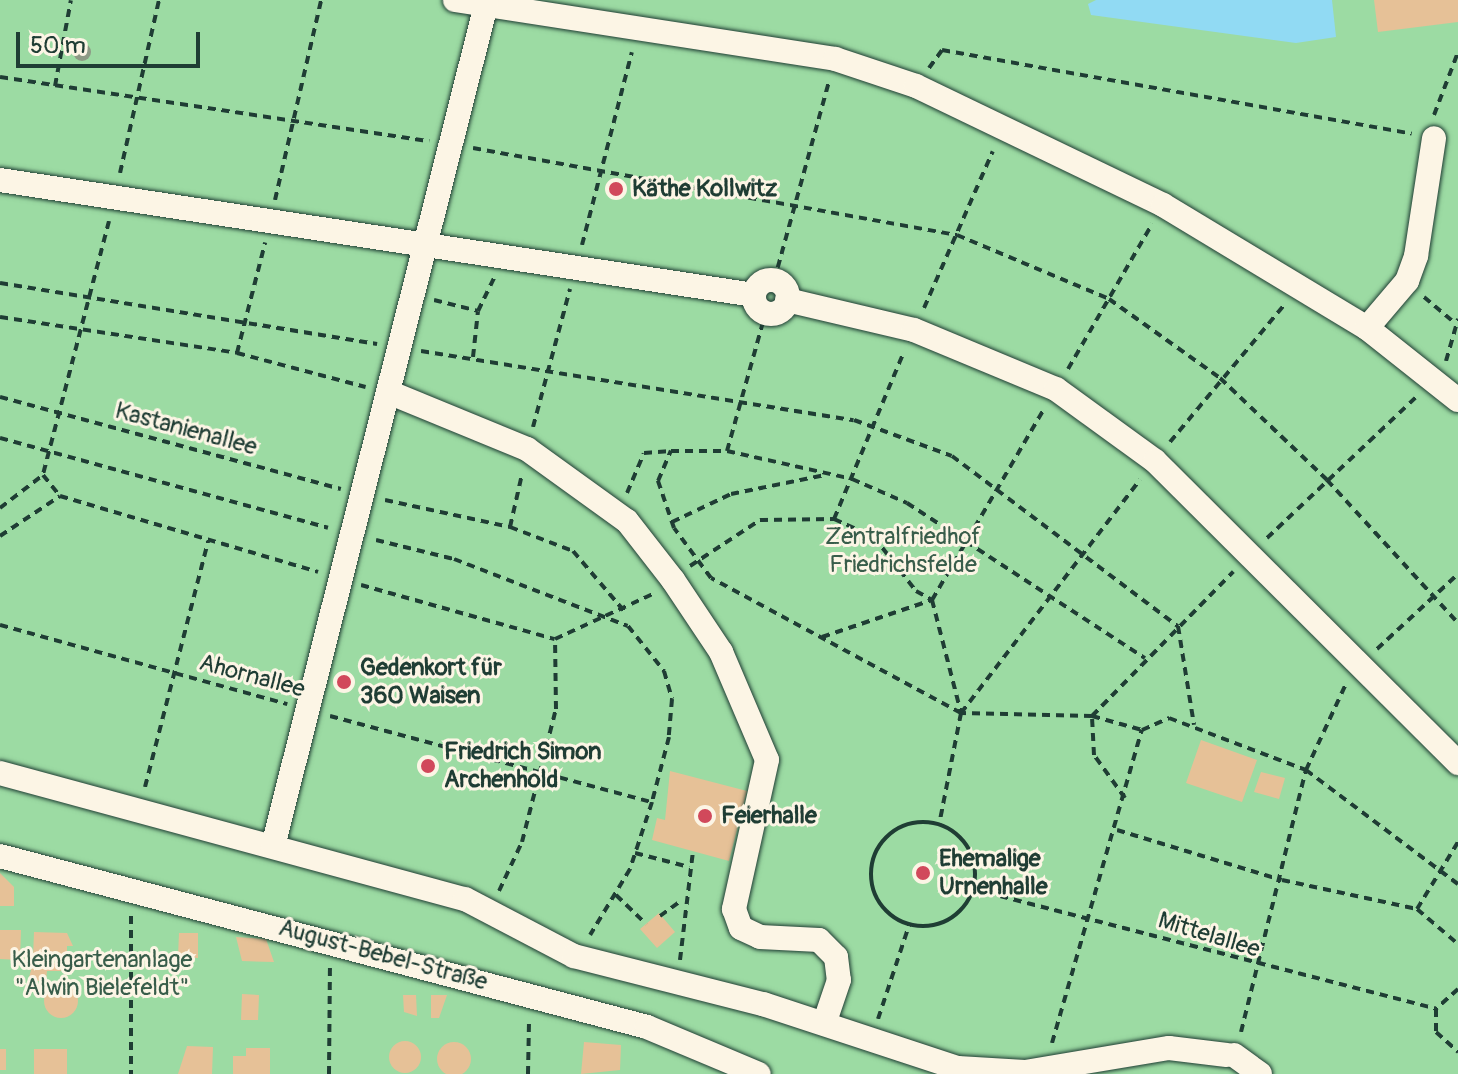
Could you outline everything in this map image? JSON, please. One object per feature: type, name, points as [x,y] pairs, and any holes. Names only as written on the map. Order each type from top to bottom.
[{"type":"lane","points":[[455,0],[835,59],[916,86],[1163,205],[1367,328],[1437,378],[1458,400]]},
{"type":"lane","points":[[273,846],[344,580],[363,495],[393,394],[486,5]]},
{"type":"lane","points":[[1367,328],[1407,281],[1434,138]]},
{"type":"lane","points":[[0,180],[770,297],[914,330],[1056,389],[1155,461],[1253,552],[1358,665],[1458,763]]},
{"type":"lane","points":[[393,394],[527,449],[616,513],[673,580],[756,724],[767,760],[734,909],[750,932],[819,940],[836,957],[839,980],[824,1024]]},
{"type":"lane","points":[[0,773],[273,846],[489,911],[574,956],[824,1024],[958,1068],[1044,1067],[1169,1048],[1230,1055],[1260,1074]]},
{"type":"lane","name":"August-Bebel-Straße","points":[[0,856],[334,941],[647,1027],[759,1074]]},
{"type":"path","points":[[55,86],[71,0]]},
{"type":"path","points":[[0,508],[43,475],[80,327],[91,298],[159,0]]},
{"type":"path","points":[[237,353],[321,0]]},
{"type":"path","points":[[510,527],[527,449],[633,46]]},
{"type":"path","points":[[916,86],[942,50],[1434,138],[1439,90],[1458,52]]},
{"type":"path","points":[[727,451],[835,59]]},
{"type":"path","points":[[0,77],[453,145],[795,203],[957,235],[1109,299],[1220,378],[1327,480],[1458,623]]},
{"type":"path","points":[[834,519],[992,154]]},
{"type":"path","points":[[473,357],[478,311],[501,256]]},
{"type":"path","points":[[1407,281],[1456,320],[1452,345],[1437,378]]},
{"type":"path","points":[[0,283],[245,320],[404,349],[549,367],[742,399],[872,426],[952,456],[1178,626],[1194,725]]},
{"type":"path","points":[[939,825],[961,713],[1051,591],[1220,378],[1301,286]]},
{"type":"path","points":[[417,296],[478,311]]},
{"type":"path","points":[[0,317],[237,353],[393,394]]},
{"type":"path","name":"Kastanienallee","points":[[0,397],[363,495],[510,527],[573,551],[624,611]]},
{"type":"path","points":[[1125,798],[1094,755],[1092,716],[1145,658],[1394,418]]},
{"type":"path","points":[[0,438],[48,450]]},
{"type":"path","points":[[671,451],[658,481],[672,522],[711,578],[961,713],[1092,716],[1142,730],[1169,718],[1306,770],[1438,875],[1458,884]]},
{"type":"path","points":[[616,513],[644,453],[727,451],[852,479],[966,536],[1031,585],[1051,591],[1145,658]]},
{"type":"path","points":[[43,475],[60,496],[555,639],[624,611],[658,591]]},
{"type":"path","points":[[672,522],[731,494],[831,475]]},
{"type":"path","points":[[0,536],[60,496]]},
{"type":"path","points":[[697,560],[760,520],[834,519],[874,537],[916,591],[932,600]]},
{"type":"path","points":[[961,713],[932,600],[966,536]]},
{"type":"path","points":[[139,810],[208,541]]},
{"type":"path","points":[[1230,1055],[1260,969],[1306,770],[1325,716],[1358,665],[1458,574]]},
{"type":"path","points":[[822,637],[932,600]]},
{"type":"path","points":[[574,956],[616,894],[635,853],[652,802],[672,699],[650,648],[607,618]]},
{"type":"path","name":"Ahornallee","points":[[0,625],[652,802]]},
{"type":"path","points":[[489,911],[522,842],[541,772],[556,709],[555,639]]},
{"type":"path","points":[[1044,1067],[1094,919],[1142,730]]},
{"type":"path","points":[[906,825],[939,825],[972,857],[973,889],[948,919],[909,925],[874,892],[873,859],[906,825]]},
{"type":"path","points":[[1117,830],[1282,880],[1417,909],[1458,944]]},
{"type":"path","points":[[1417,909],[1458,842]]},
{"type":"path","points":[[676,982],[682,900],[693,851]]},
{"type":"path","points":[[635,853],[689,867]]},
{"type":"path","name":"Mittelallee","points":[[973,889],[1094,919],[1260,969],[1436,1009]]},
{"type":"path","points":[[131,1074],[134,890]]},
{"type":"path","points":[[616,894],[646,924]]},
{"type":"path","points":[[660,916],[682,900]]},
{"type":"path","points":[[871,1041],[909,925]]},
{"type":"path","points":[[329,1074],[334,941]]},
{"type":"path","points":[[1458,989],[1436,1009],[1436,1032],[1458,1052]]},
{"type":"path","points":[[528,1074],[531,996]]},
{"type":"green space","name":"Zentralfriedhof Friedrichsfelde","points":[[0,0],[1458,0],[1458,1074],[0,1074]]},
{"type":"water","points":[[1096,0],[1332,0],[1336,37],[1296,43],[1091,15],[1088,4]]},
{"type":"building","points":[[1374,0],[1458,0],[1458,22],[1378,32]]},
{"type":"building","points":[[1201,740],[1257,760],[1242,802],[1186,783]]},
{"type":"building","name":"Feierhalle","points":[[670,771],[747,791],[729,861],[652,840],[657,818],[665,820]]},
{"type":"building","points":[[1261,772],[1285,778],[1279,799],[1254,792]]},
{"type":"building","points":[[0,873],[14,887],[14,906],[0,906]]},
{"type":"building","points":[[659,913],[675,932],[657,948],[640,929]]},
{"type":"building","points":[[0,930],[21,930],[20,960],[0,959]]},
{"type":"building","points":[[34,932],[67,933],[73,946],[67,946],[67,957],[33,957]]},
{"type":"building","points":[[179,933],[198,933],[198,958],[178,957]]},
{"type":"building","points":[[236,937],[266,939],[274,962],[242,961]]},
{"type":"building","points":[[33,963],[60,963],[61,971],[47,971],[46,981],[28,981]]},
{"type":"building","points":[[61,984],[73,989],[78,1001],[73,1013],[61,1018],[49,1013],[44,1001],[49,989]]},
{"type":"building","points":[[242,994],[259,995],[258,1020],[241,1020]]},
{"type":"building","points":[[403,995],[416,995],[417,1016],[404,1012]]},
{"type":"building","points":[[431,995],[447,995],[439,1018],[431,1018]]},
{"type":"building","points":[[405,1041],[417,1045],[421,1057],[417,1069],[405,1073],[393,1069],[389,1057],[393,1045]]},
{"type":"building","points":[[454,1042],[466,1047],[471,1059],[466,1071],[454,1076],[442,1071],[437,1059],[442,1047]]},
{"type":"building","points":[[584,1042],[621,1045],[620,1070],[581,1074]]},
{"type":"building","points":[[187,1046],[213,1047],[212,1074],[178,1074]]},
{"type":"building","points":[[246,1048],[270,1048],[270,1074],[233,1074],[233,1056],[246,1056]]},
{"type":"building","points":[[0,1049],[6,1049],[6,1070],[0,1070]]},
{"type":"building","points":[[34,1049],[67,1049],[67,1074],[34,1074]]},
{"type":"place","name":"Käthe Kollwitz","points":[[616,189]]},
{"type":"place","name":"Gedenkort für 360 Waisen","points":[[344,682]]},
{"type":"place","name":"Friedrich Simon Archenhold","points":[[428,766]]},
{"type":"place","name":"Feierhalle","points":[[705,816]]},
{"type":"place","name":"Ehemalige Urnenhalle","points":[[923,873]]},
{"type":"park label","name":"Kleingartenanlage \"Alwin Bielefeldt\"","points":[[102,974]]}]
